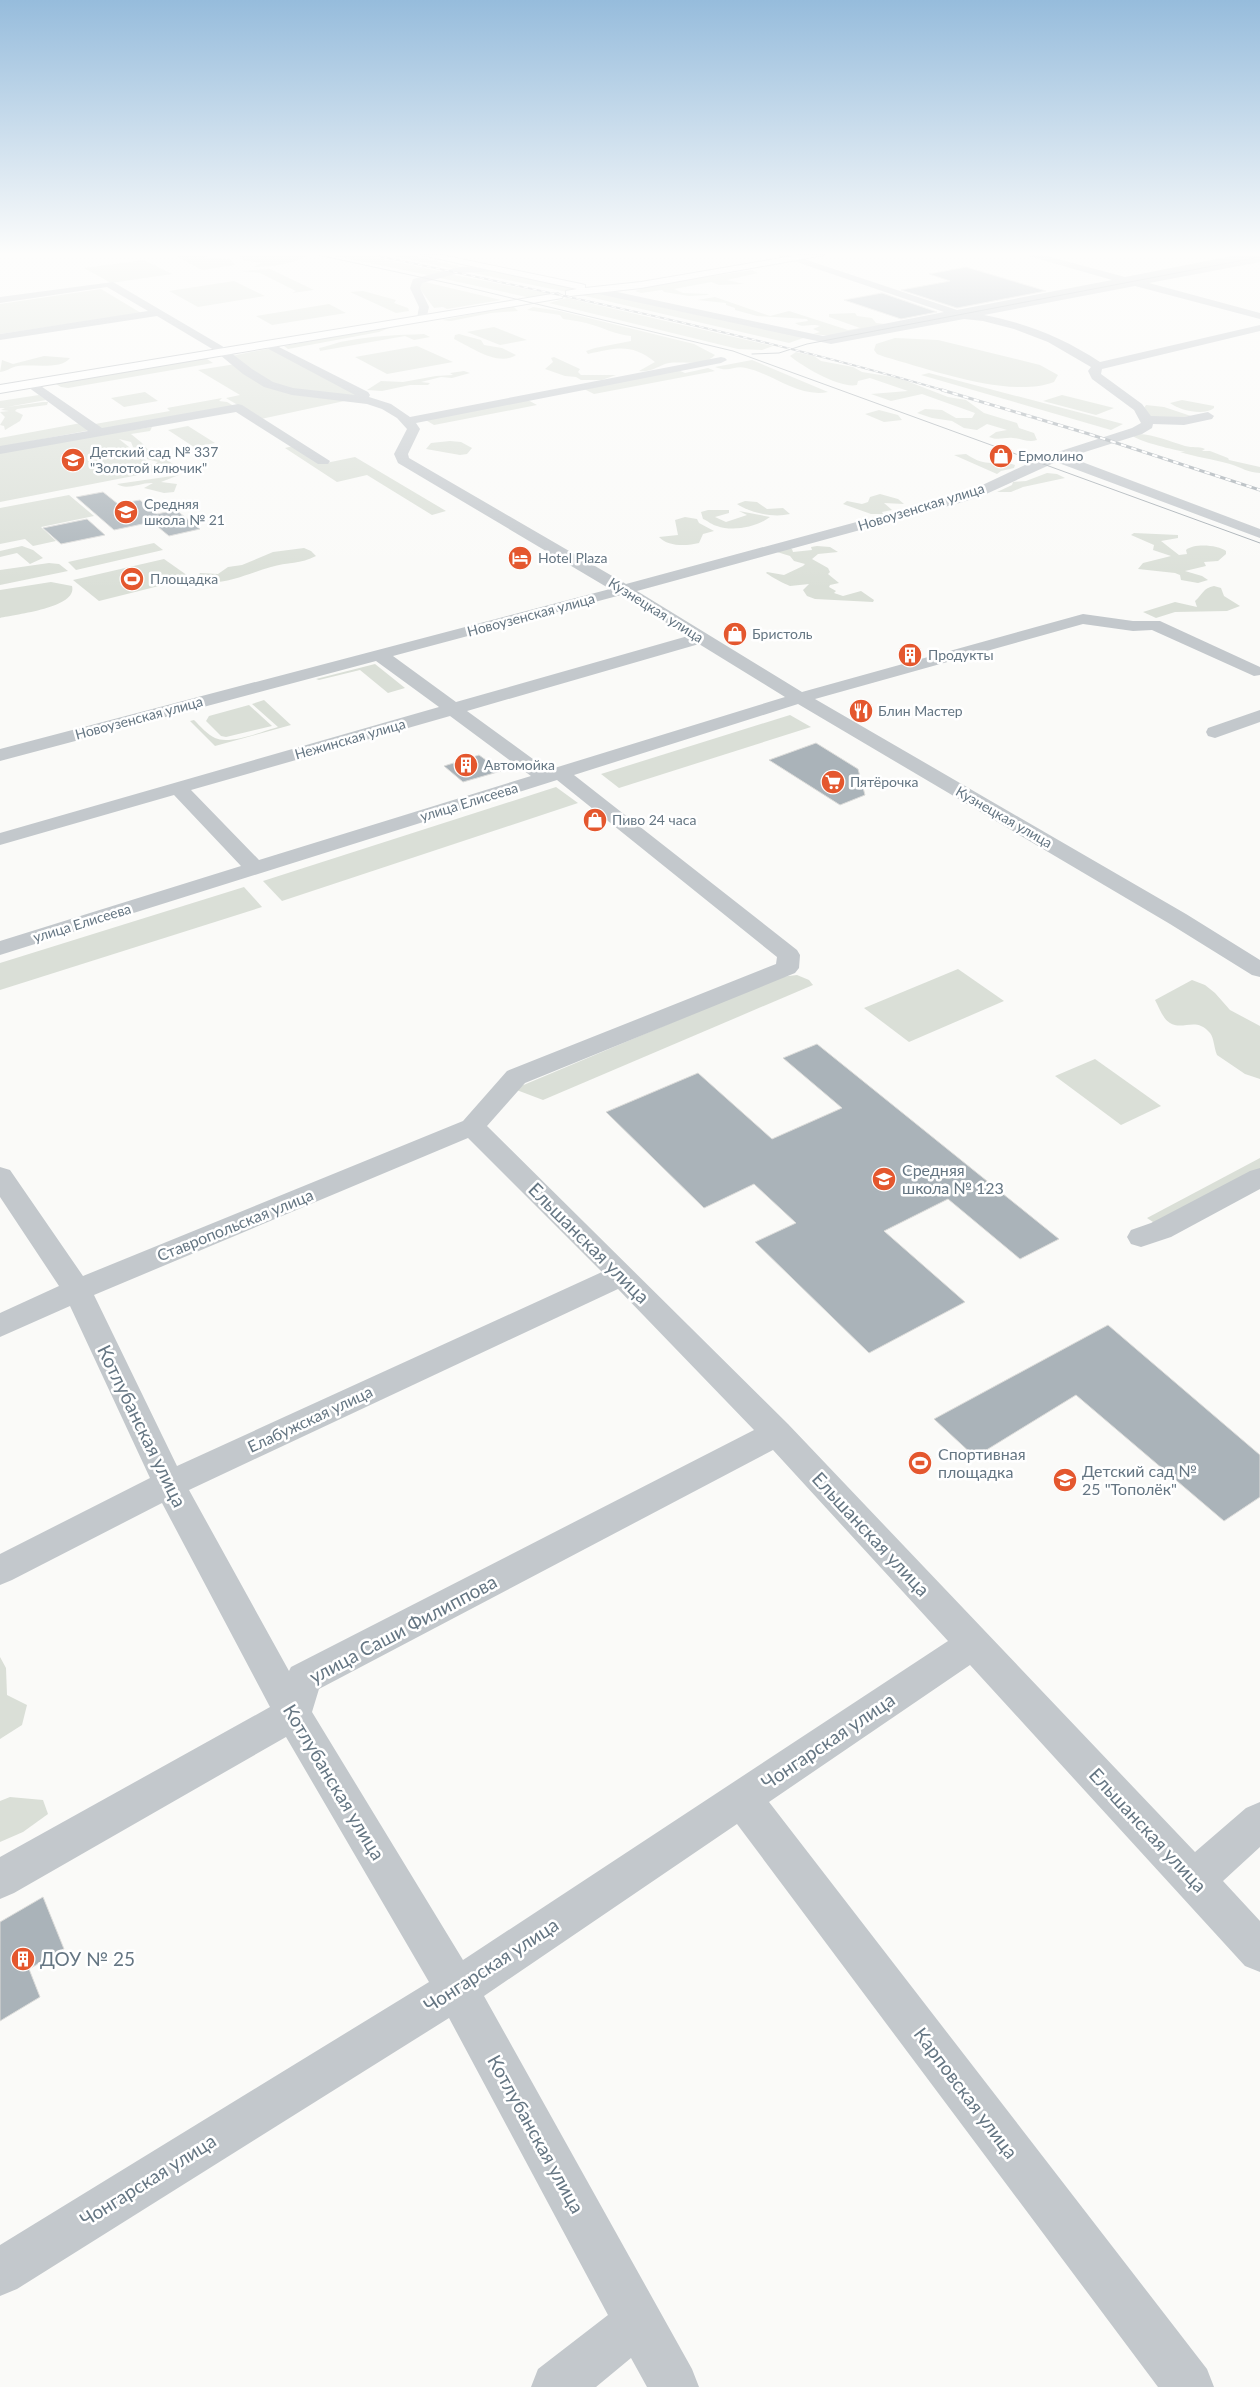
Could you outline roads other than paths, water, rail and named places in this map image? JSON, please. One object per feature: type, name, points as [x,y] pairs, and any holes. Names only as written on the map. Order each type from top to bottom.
[{"type":"main road","points":[[0,389],[135,366]]},
{"type":"street","points":[[242,366],[276,388],[373,402]]},
{"type":"street","points":[[311,366],[357,390],[373,402],[408,420],[688,366]]},
{"type":"street","points":[[1098,366],[1094,371],[1096,376],[1138,406],[1147,420],[1184,421],[1208,416]]},
{"type":"street","points":[[32,384],[98,431],[93,433]]},
{"type":"street","points":[[0,450],[238,408],[323,461]]},
{"type":"street","name":"Кузнецкая улица","points":[[408,420],[414,430],[401,454],[403,460],[624,590],[800,698],[1178,919],[1260,970]]},
{"type":"street","name":"Новоузенская улица","points":[[0,755],[624,590],[958,499],[979,492],[1056,457],[1113,439],[1147,425],[1147,420]]},
{"type":"street","points":[[1056,457],[1260,534]]},
{"type":"street","name":"улица Елисеева","points":[[0,948],[800,698],[1083,619],[1134,626],[1154,625],[1254,671]]},
{"type":"street","name":"Нежинская улица","points":[[0,839],[700,638]]},
{"type":"street","points":[[380,655],[553,775],[789,955],[787,968],[516,1077],[472,1127]]},
{"type":"street","points":[[1215,732],[1260,716]]},
{"type":"street","points":[[178,788],[256,869]]},
{"type":"street","name":"Ельшанская улица","points":[[472,1127],[622,1275],[777,1433],[972,1644],[1195,1879],[1260,1951]]},
{"type":"street","name":"Ставропольская улица","points":[[0,1326],[77,1290],[472,1127]]},
{"type":"street","name":"Котлубанская улица","points":[[0,1176],[77,1290],[169,1484],[293,1714],[457,1989],[674,2387]]},
{"type":"street","points":[[1141,1237],[1161,1230],[1260,1177]]},
{"type":"street","name":"Елабужская улица","points":[[0,1570],[169,1484],[622,1275]]},
{"type":"street","name":"улица Саши Филиппова","points":[[293,1714],[304,1679],[777,1433]]},
{"type":"street","name":"Чонгарская улица","points":[[0,2272],[457,1989],[972,1644]]},
{"type":"street","points":[[0,1879],[293,1714]]},
{"type":"street","name":"Карповская улица","points":[[742,1798],[1189,2387]]},
{"type":"street","points":[[1195,1879],[1260,1821]]},
{"type":"street","points":[[556,2387],[638,2322]]},
{"type":"tram line","points":[[775,366],[1260,543]]},
{"type":"railway","points":[[858,366],[946,391]]},
{"type":"railway","points":[[942,390],[1089,434],[1260,490]]},
{"type":"place","name":"Ермолино","points":[[1001,456]]},
{"type":"place","name":"Детский сад № 337 \"Золотой ключик\"","points":[[73,460]]},
{"type":"place","name":"Средняя школа № 21","points":[[126,512]]},
{"type":"place","name":"Hotel Plaza","points":[[520,558]]},
{"type":"place","name":"Площадка","points":[[132,579]]},
{"type":"place","name":"Бристоль","points":[[735,634]]},
{"type":"place","name":"Продукты","points":[[910,655]]},
{"type":"place","name":"Блин Мастер","points":[[861,711]]},
{"type":"place","name":"Автомойка","points":[[466,765]]},
{"type":"place","name":"Пятёрочка","points":[[833,782]]},
{"type":"place","name":"Пиво 24 часа","points":[[595,820]]},
{"type":"place","name":"Средняя школа № 123","points":[[884,1179]]},
{"type":"place","name":"Спортивная площадка","points":[[920,1463]]},
{"type":"place","name":"Детский сад № 25 \"Тополёк\"","points":[[1065,1480]]},
{"type":"place","name":"ДОУ № 25","points":[[23,1959]]}]
